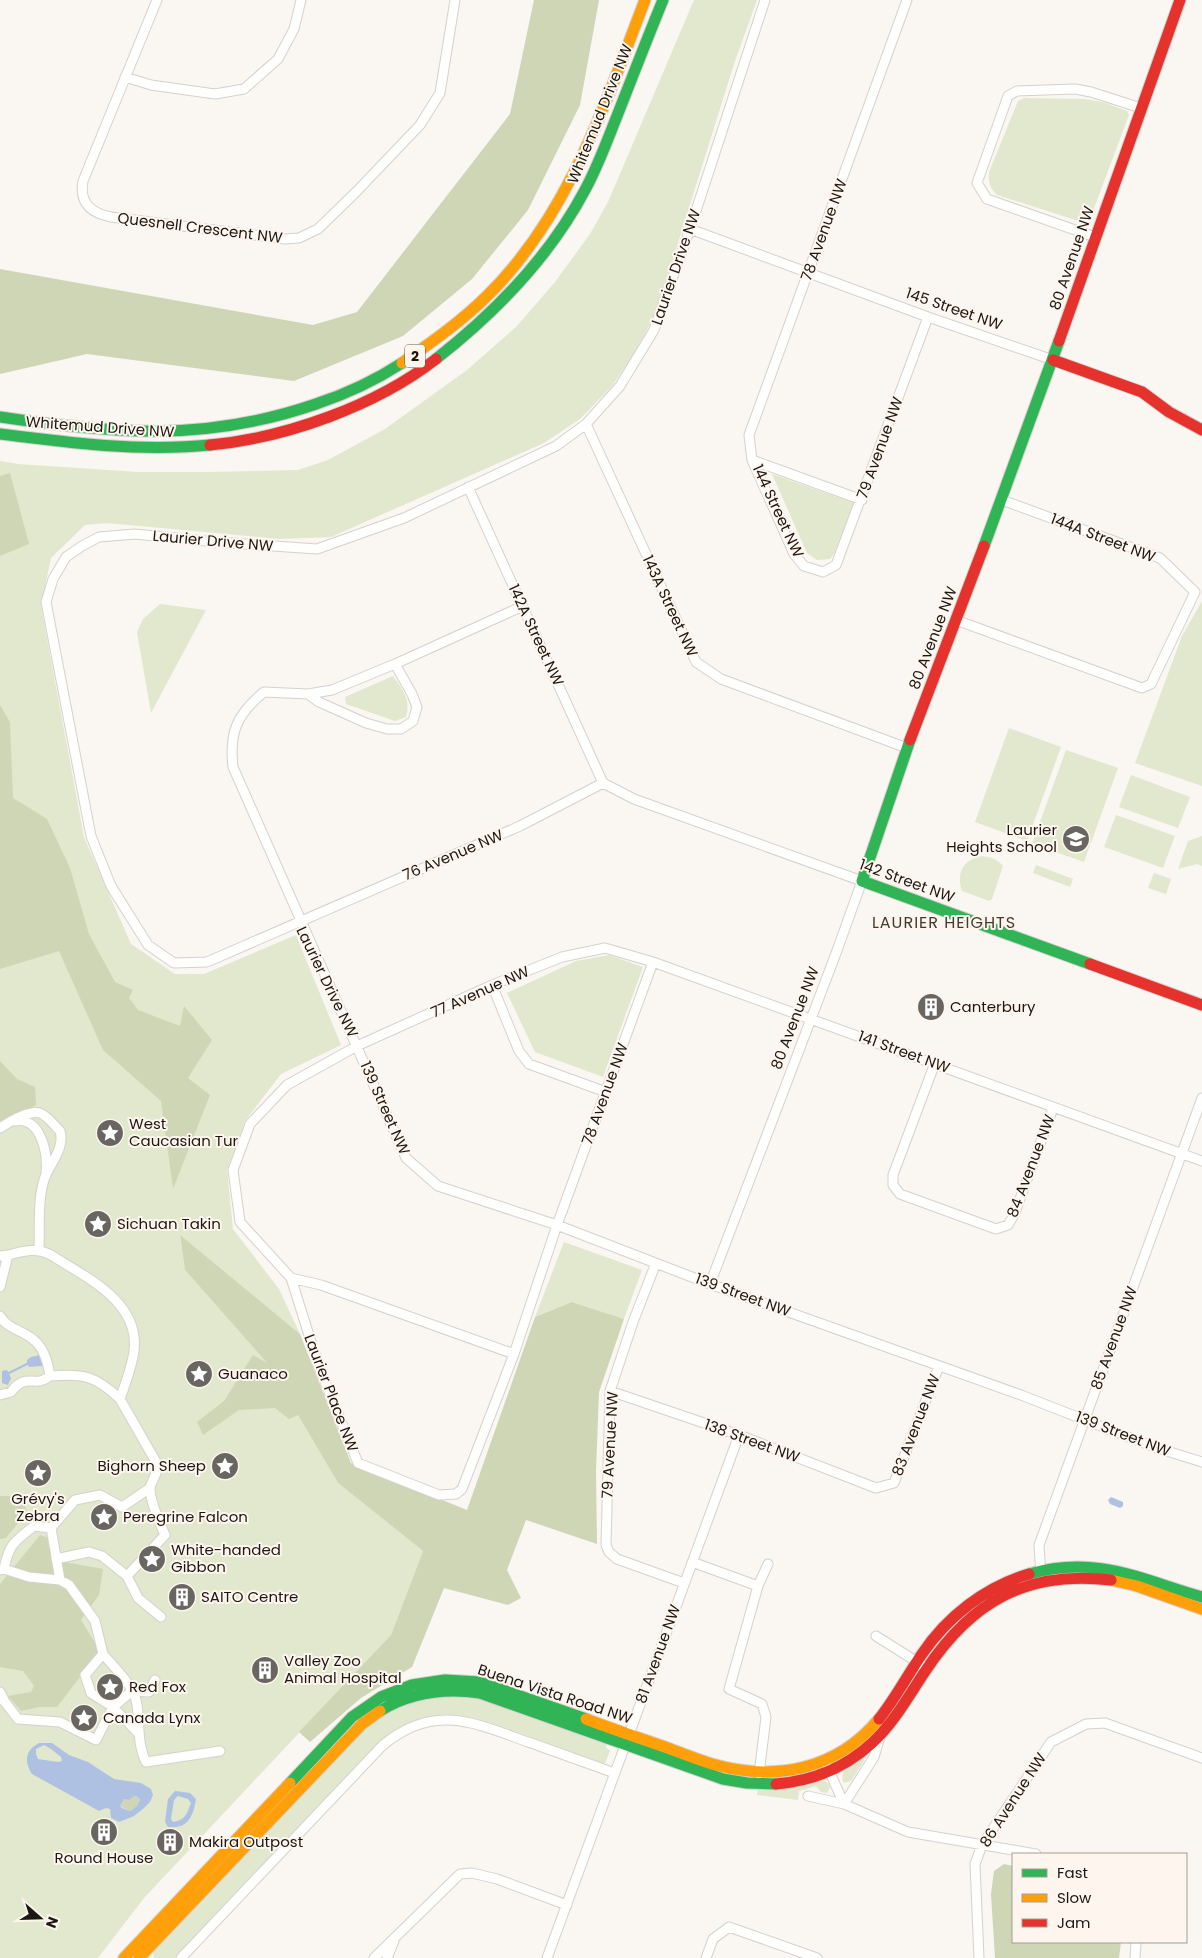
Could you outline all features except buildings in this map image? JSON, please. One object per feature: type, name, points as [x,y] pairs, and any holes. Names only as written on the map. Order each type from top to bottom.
[{"type":"main road","name":"Whitemud Drive NW","points":[[0,417],[71,427],[136,432],[184,431],[235,426],[314,406],[364,385],[401,365],[450,330],[486,298],[520,259],[551,216],[576,171],[645,0]]},
{"type":"main road","name":"Whitemud Drive NW","points":[[0,434],[70,442],[141,447],[221,444],[271,434],[327,418],[379,395],[416,374],[467,337],[505,301],[526,277],[562,227],[582,196],[604,148],[663,0]]},
{"type":"main road","name":"80 Avenue NW","points":[[862,881],[907,748],[1002,500],[1180,0]]},
{"type":"main road","name":"145 Street NW","points":[[1053,360],[1142,392],[1170,412],[1202,430]]},
{"type":"main road","name":"142 Street NW","points":[[862,881],[1202,1005]]},
{"type":"main road","name":"Buena Vista Road NW","points":[[140,1958],[357,1728],[372,1715],[394,1702],[431,1691],[456,1690],[480,1693],[737,1771],[759,1774],[799,1770],[827,1766],[852,1759],[880,1736],[899,1711],[944,1626],[966,1605],[1005,1582],[1041,1576],[1078,1566],[1114,1569],[1202,1597]]},
{"type":"main road","name":"Buena Vista Road NW","points":[[1041,1576],[1115,1580],[1202,1609]]},
{"type":"main road","name":"Buena Vista Road NW","points":[[124,1958],[352,1716],[386,1693],[413,1683],[467,1680],[493,1686],[723,1779],[752,1784],[793,1782],[827,1766],[874,1726],[922,1665]]},
{"type":"street","name":"Quesnell Crescent NW","points":[[156,0],[83,181],[83,198],[88,208],[111,217],[265,237],[299,238],[318,229],[420,125],[440,93],[456,0]]},
{"type":"street","points":[[125,78],[151,85],[215,94],[244,89],[278,59],[294,30],[301,0]]},
{"type":"street","name":"Laurier Drive NW","points":[[357,1046],[300,921],[207,962],[174,963],[148,945],[111,886],[91,836],[46,602],[53,579],[66,557],[99,537],[135,534],[317,549],[404,518],[556,446],[586,424],[620,386],[654,330],[690,229],[765,0]]},
{"type":"street","name":"78 Avenue NW","points":[[752,460],[749,435],[907,0]]},
{"type":"street","points":[[1095,237],[986,199],[977,183],[1008,96],[1017,91],[1086,91],[1141,108]]},
{"type":"street","name":"145 Street NW","points":[[690,229],[808,274],[1053,360]]},
{"type":"street","name":"79 Avenue NW","points":[[823,572],[836,565],[862,500],[928,317]]},
{"type":"street","name":"143A Street NW","points":[[586,424],[696,662],[721,678],[907,748]]},
{"type":"street","name":"144 Street NW","points":[[752,460],[862,500]]},
{"type":"street","name":"144 Street NW","points":[[752,460],[794,554],[804,566],[823,572]]},
{"type":"street","name":"142A Street NW","points":[[468,487],[603,783]]},
{"type":"street","name":"144A Street NW","points":[[956,620],[1142,688],[1151,684],[1195,592],[1160,558],[1002,500]]},
{"type":"street","points":[[300,921],[233,766],[231,747],[236,725],[247,706],[264,692],[308,694],[332,690],[395,664],[523,606]]},
{"type":"street","points":[[308,694],[319,702],[366,723],[387,729],[401,729],[413,721],[416,707],[412,694],[395,664]]},
{"type":"street","name":"76 Avenue NW","points":[[300,921],[520,826],[603,783]]},
{"type":"street","name":"142 Street NW","points":[[603,783],[634,798],[862,881]]},
{"type":"street","name":"80 Avenue NW","points":[[710,1284],[862,881]]},
{"type":"street","name":"141 Street NW","points":[[605,948],[653,962],[811,1018],[1053,1108],[1202,1160]]},
{"type":"street","name":"77 Avenue NW","points":[[357,1046],[492,985],[562,956],[605,948]]},
{"type":"street","name":"78 Avenue NW","points":[[557,1226],[653,962]]},
{"type":"street","points":[[492,985],[519,1051],[528,1064],[606,1092]]},
{"type":"street","name":"139 Street NW","points":[[357,1046],[406,1158],[438,1186],[557,1226],[710,1284],[1085,1419],[1154,1447],[1202,1462]]},
{"type":"street","name":"Laurier Place NW","points":[[357,1046],[287,1085],[250,1124],[233,1170],[240,1222],[292,1278],[319,1367],[358,1463],[439,1495],[456,1494],[462,1489],[514,1354],[557,1226]]},
{"type":"street","name":"84 Avenue NW","points":[[935,1063],[893,1175],[893,1185],[900,1194],[996,1229],[1008,1225],[1014,1215],[1053,1108]]},
{"type":"street","name":"85 Avenue NW","points":[[1041,1576],[1039,1545],[1202,1098]]},
{"type":"street","points":[[0,1128],[32,1112],[38,1112],[60,1130],[61,1145],[45,1177]]},
{"type":"street","points":[[10,1122],[20,1120],[26,1122],[37,1131],[42,1140],[46,1157],[45,1177],[41,1193],[39,1250]]},
{"type":"street","points":[[0,1287],[4,1255],[39,1250],[51,1255],[108,1292],[118,1301],[133,1332],[134,1351],[120,1399]]},
{"type":"street","name":"79 Avenue NW","points":[[656,1263],[633,1322],[610,1391],[606,1545],[609,1552],[617,1559],[684,1584]]},
{"type":"street","points":[[292,1278],[321,1285],[514,1354]]},
{"type":"street","points":[[0,1316],[9,1326],[35,1340],[45,1357],[50,1376]]},
{"type":"street","name":"83 Avenue NW","points":[[894,1483],[938,1366]]},
{"type":"street","points":[[0,1395],[11,1392],[22,1381],[39,1381],[50,1376],[72,1374],[90,1378],[101,1383],[120,1399],[156,1462],[158,1470],[150,1488],[122,1507],[100,1495],[75,1500],[51,1528],[60,1580]]},
{"type":"street","name":"138 Street NW","points":[[610,1391],[738,1435],[876,1488],[894,1483]]},
{"type":"street","name":"81 Avenue NW","points":[[547,1958],[738,1435]]},
{"type":"street","points":[[127,1576],[165,1535],[155,1509],[150,1488]]},
{"type":"street","points":[[51,1528],[34,1526],[12,1544],[2,1570],[29,1577],[60,1580],[69,1585],[95,1621],[103,1654],[122,1670],[141,1709],[138,1733],[140,1751],[146,1762],[220,1751]]},
{"type":"street","points":[[56,1559],[84,1553],[94,1553],[106,1558],[127,1576],[138,1598],[161,1617]]},
{"type":"street","points":[[692,1562],[758,1586]]},
{"type":"street","points":[[759,1774],[766,1717],[762,1704],[729,1688],[758,1586],[768,1564]]},
{"type":"street","points":[[876,1636],[922,1665]]},
{"type":"street","points":[[103,1654],[84,1674],[91,1693],[113,1708],[138,1733]]},
{"type":"street","points":[[132,1690],[149,1692],[155,1680]]},
{"type":"street","points":[[0,1692],[2,1700],[18,1719],[60,1722],[96,1740],[113,1708],[132,1690]]},
{"type":"street","points":[[181,1958],[382,1746],[411,1727],[446,1720],[475,1723],[615,1773]]},
{"type":"street","name":"86 Avenue NW","points":[[979,1958],[975,1864],[982,1845],[1052,1742],[1086,1724],[1105,1723],[1202,1758]]},
{"type":"street","points":[[844,1804],[874,1757],[880,1736]]},
{"type":"street","points":[[827,1766],[844,1804]]},
{"type":"street","points":[[808,1796],[844,1804],[908,1832],[1030,1853]]},
{"type":"street","points":[[374,1958],[460,1874],[472,1873],[497,1879],[566,1905]]},
{"type":"street","points":[[706,1958],[713,1939],[729,1927],[818,1958]]},
{"type":"street","points":[[388,1958],[395,1936]]},
{"type":"street","points":[[1135,1958],[1136,1943]]},
{"type":"green space","points":[[534,0],[599,0],[580,105],[528,210],[472,279],[403,336],[294,381],[87,354],[0,374],[0,269],[313,325],[357,312],[510,114]]},
{"type":"green space","points":[[694,0],[757,0],[734,64],[656,313],[635,353],[612,386],[580,419],[544,443],[331,537],[280,539],[107,523],[85,525],[51,558],[41,606],[84,837],[131,944],[175,974],[204,974],[296,935],[341,1045],[281,1074],[245,1121],[227,1170],[233,1229],[279,1289],[300,1334],[180,1236],[185,1270],[268,1364],[338,1483],[423,1551],[391,1635],[144,1898],[98,1958],[0,1958],[0,461],[18,464],[138,472],[298,470],[328,460],[385,429],[467,370],[516,327],[555,282],[590,234],[608,202]]},
{"type":"green space","points":[[1024,98],[1084,99],[1103,102],[1127,111],[1129,115],[1088,224],[997,195],[991,187],[989,172],[1018,101]]},
{"type":"green space","points":[[10,473],[29,544],[0,556],[0,476]]},
{"type":"green space","points":[[772,474],[854,503],[834,554],[830,559],[817,560],[807,553]]},
{"type":"green space","points":[[1202,601],[1202,786],[1135,763],[1182,636]]},
{"type":"green space","points":[[160,604],[206,610],[151,713],[137,632],[143,619]]},
{"type":"green space","points":[[393,676],[403,690],[407,700],[406,717],[395,721],[346,704],[345,697]]},
{"type":"green space","points":[[0,705],[10,722],[13,798],[47,819],[70,868],[89,934],[115,982],[133,990],[129,998],[138,1010],[180,1026],[184,1006],[212,1040],[188,1078],[210,1095],[173,1189],[161,1101],[103,1050],[59,951],[0,969]]},
{"type":"green space","points":[[1009,728],[1061,747],[1027,841],[975,822]]},
{"type":"green space","points":[[1066,750],[1118,768],[1084,862],[1032,844]]},
{"type":"green space","points":[[1131,775],[1190,797],[1178,828],[1119,807]]},
{"type":"green space","points":[[1116,815],[1175,836],[1163,868],[1104,847]]},
{"type":"green space","points":[[1202,836],[1202,866],[1197,864],[1178,869],[1188,841]]},
{"type":"green space","points":[[982,856],[994,859],[1003,866],[992,899],[989,901],[962,891],[960,884],[961,873],[966,864],[970,860]]},
{"type":"green space","points":[[1036,865],[1073,879],[1070,887],[1033,873]]},
{"type":"green space","points":[[1154,873],[1171,879],[1166,894],[1148,888]]},
{"type":"green space","points":[[609,955],[643,967],[603,1077],[535,1052],[507,993],[576,961]]},
{"type":"green space","points":[[0,1061],[17,1079],[35,1087],[36,1105],[0,1125]]},
{"type":"green space","points":[[180,1235],[300,1334],[351,1463],[467,1510],[535,1317],[572,1302],[624,1319],[599,1392],[596,1471],[597,1544],[526,1520],[507,1570],[521,1598],[508,1605],[444,1588],[412,1667],[361,1698],[310,1742],[299,1732],[391,1635],[423,1551],[338,1483],[298,1415],[289,1419],[275,1408],[239,1410],[203,1435],[197,1422],[224,1401],[253,1355],[267,1363],[185,1270]]},
{"type":"green space","points":[[564,1242],[642,1270],[624,1319],[572,1302],[535,1317]]},
{"type":"green space","points":[[0,1496],[22,1496],[27,1512],[6,1538],[0,1539]]},
{"type":"green space","points":[[40,1535],[48,1538],[53,1560],[103,1569],[99,1595],[81,1620],[100,1651],[57,1707],[39,1707],[21,1711],[8,1696],[31,1692],[34,1686],[23,1671],[0,1667],[0,1584]]},
{"type":"green space","points":[[451,1695],[482,1699],[607,1742],[606,1747],[610,1751],[605,1763],[602,1763],[502,1727],[464,1716],[430,1716],[412,1722],[395,1731],[376,1746],[175,1958],[154,1958],[153,1953],[156,1948],[364,1729],[390,1710],[417,1699]]},
{"type":"green space","points":[[863,1758],[864,1761],[851,1781],[844,1783],[842,1779],[843,1772]]},
{"type":"green space","points":[[823,1780],[829,1784],[830,1788],[827,1793],[821,1792],[816,1786],[799,1791],[798,1800],[757,1795],[758,1789],[790,1787]]},
{"type":"green space","points":[[133,1796],[138,1797],[140,1801],[137,1806],[130,1811],[120,1806],[124,1799],[129,1800]]},
{"type":"green space","points":[[1004,1864],[1012,1866],[1012,1943],[1121,1943],[1119,1958],[995,1958],[991,1894],[994,1871]]},
{"type":"water","points":[[40,1355],[43,1362],[42,1366],[29,1367],[27,1360]]},
{"type":"water","points":[[7,1370],[11,1378],[8,1385],[2,1383],[2,1371]]},
{"type":"water","points":[[1111,1497],[1123,1502],[1123,1506],[1120,1508],[1110,1504],[1108,1500]]},
{"type":"water","points":[[39,1743],[52,1743],[69,1755],[88,1762],[114,1779],[141,1783],[151,1789],[153,1795],[150,1802],[134,1816],[119,1822],[111,1818],[110,1809],[106,1808],[99,1811],[32,1774],[29,1770],[27,1757],[34,1746]],"holes":[[[44,1745],[61,1757],[62,1761],[38,1759],[36,1749]],[[134,1796],[140,1800],[137,1806],[130,1811],[120,1806],[124,1799],[129,1800]]]},
{"type":"water","points":[[175,1791],[190,1793],[196,1799],[191,1816],[185,1824],[168,1827],[165,1822],[168,1799]],"holes":[[[178,1796],[188,1799],[191,1803],[185,1816],[181,1820],[173,1822],[171,1819],[174,1800]]]},
{"type":"waterway","points":[[9,1373],[27,1364]]},
{"type":"traffic: fast","points":[[436,359],[480,322],[520,282],[538,261],[571,215],[598,163],[663,0]]},
{"type":"traffic: fast","points":[[984,546],[1059,341]]},
{"type":"traffic: fast","points":[[0,417],[121,430],[159,431],[236,424],[275,416],[327,400],[371,381],[402,363]]},
{"type":"traffic: fast","points":[[0,434],[131,447],[158,448],[210,445]]},
{"type":"traffic: fast","points":[[910,740],[862,881],[1090,964]]},
{"type":"traffic: fast","points":[[1029,1574],[1053,1569],[1097,1568],[1138,1577],[1202,1597]]},
{"type":"traffic: fast","points":[[290,1783],[352,1717],[381,1697],[412,1685],[445,1680],[480,1682],[586,1719]]},
{"type":"traffic: fast","points":[[380,1711],[404,1699],[428,1693],[441,1691],[480,1693],[723,1779],[747,1783],[776,1784]]},
{"type":"traffic: slow","points":[[402,363],[447,331],[478,305],[516,264],[541,230],[563,194],[582,156],[615,79],[645,0]]},
{"type":"traffic: slow","points":[[1111,1580],[1137,1586],[1202,1609]]},
{"type":"traffic: slow","points":[[139,1958],[362,1724],[380,1711]]},
{"type":"traffic: slow","points":[[586,1719],[712,1764],[759,1772],[803,1767],[824,1760],[844,1750],[879,1719]]},
{"type":"traffic: slow","points":[[124,1958],[290,1783]]},
{"type":"traffic: jam","points":[[1059,341],[1180,0]]},
{"type":"traffic: jam","points":[[210,445],[269,435],[329,417],[386,391],[436,359]]},
{"type":"traffic: jam","points":[[1053,360],[1142,392],[1169,412],[1202,430]]},
{"type":"traffic: jam","points":[[910,740],[984,546]]},
{"type":"traffic: jam","points":[[1090,964],[1202,1005]]},
{"type":"traffic: jam","points":[[879,1719],[932,1640],[955,1616],[982,1595],[1029,1574]]},
{"type":"traffic: jam","points":[[776,1784],[802,1780],[827,1772],[862,1752],[887,1727],[944,1646],[963,1625],[1004,1595],[1028,1586],[1053,1580],[1081,1578],[1111,1580]]},
{"type":"place","name":"Laurier Heights School","points":[[1076,839]]},
{"type":"place","name":"Canterbury","points":[[931,1007]]},
{"type":"place","name":"West Caucasian Tur","points":[[110,1133]]},
{"type":"place","name":"Sichuan Takin","points":[[98,1224]]},
{"type":"place","name":"Guanaco","points":[[199,1374]]},
{"type":"place","name":"Bighorn Sheep","points":[[225,1466]]},
{"type":"place","name":"Grévy's Zebra","points":[[38,1473]]},
{"type":"place","name":"Peregrine Falcon","points":[[104,1517]]},
{"type":"place","name":"White-handed Gibbon","points":[[152,1559]]},
{"type":"place","name":"SAITO Centre","points":[[182,1597]]},
{"type":"place","name":"Valley Zoo Animal Hospital","points":[[265,1670]]},
{"type":"place","name":"Red Fox","points":[[110,1687]]},
{"type":"place","name":"Canada Lynx","points":[[84,1718]]},
{"type":"place","name":"Round House","points":[[104,1832]]},
{"type":"place","name":"Makira Outpost","points":[[170,1842]]},
{"type":"district","name":"LAURIER HEIGHTS","points":[[944,922]]}]
